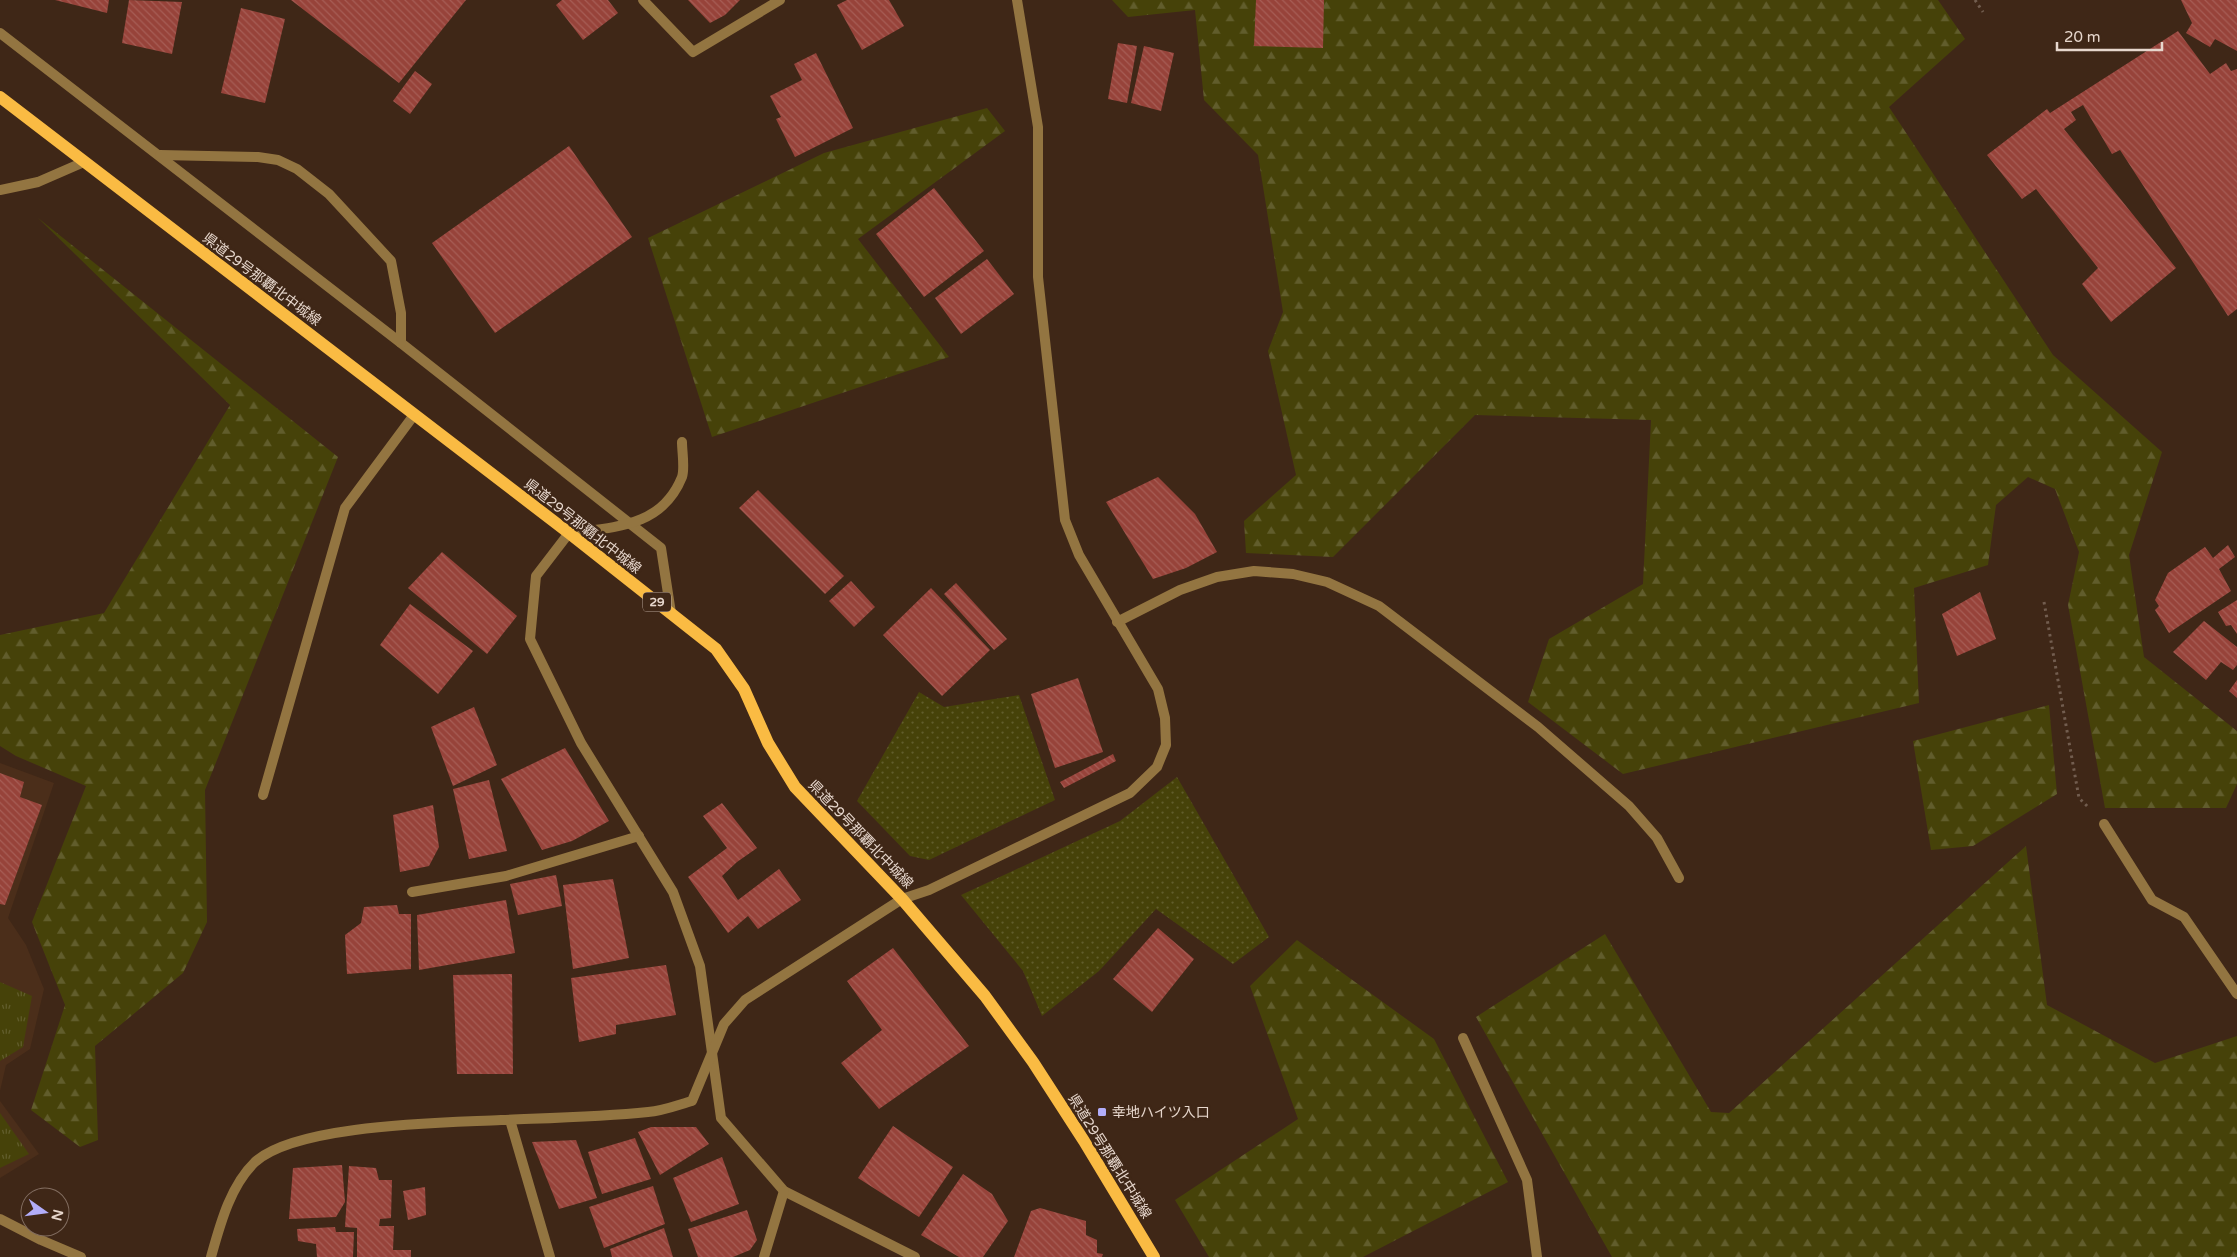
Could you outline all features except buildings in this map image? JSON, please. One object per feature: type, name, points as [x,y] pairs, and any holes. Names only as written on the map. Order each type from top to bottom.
[{"type":"main road","name":"県道29号那覇北中城線","points":[[0,97],[716,649],[744,689],[768,743],[795,787],[902,899],[985,996],[1033,1062],[1084,1141],[1154,1257]]},
{"type":"street","points":[[643,0],[693,52],[780,0]]},
{"type":"street","points":[[211,1257],[229,1201],[241,1179],[256,1161],[284,1145],[313,1137],[399,1125],[651,1112],[692,1101],[724,1024],[744,1000],[902,899],[929,890],[1130,793],[1157,767],[1166,745],[1165,718],[1158,690],[1079,556],[1065,520],[1038,277],[1038,127],[1017,0]]},
{"type":"street","points":[[0,33],[160,155],[661,548],[671,613]]},
{"type":"street","points":[[160,155],[258,157],[278,160],[297,168],[329,194],[391,261],[401,313],[401,343]]},
{"type":"street","points":[[0,190],[38,182],[84,162]]},
{"type":"street","points":[[263,795],[345,508],[414,415]]},
{"type":"street","points":[[682,442],[683,476],[665,506],[632,524],[569,534],[536,576],[530,638],[582,743],[673,892],[700,966],[721,1118],[784,1191],[915,1257]]},
{"type":"street","points":[[1117,622],[1180,590],[1217,578],[1254,571],[1293,574],[1327,582],[1378,606],[1538,727],[1629,806],[1657,838],[1678,878]]},
{"type":"street","points":[[2104,824],[2152,900],[2184,917],[2237,994]]},
{"type":"street","points":[[412,892],[506,876],[639,836]]},
{"type":"street","points":[[1463,1038],[1527,1180],[1537,1257]]},
{"type":"street","points":[[510,1120],[550,1257]]},
{"type":"street","points":[[764,1257],[784,1191]]},
{"type":"street","points":[[0,1219],[41,1240],[81,1257]]},
{"type":"path","points":[[1975,0],[1984,12]]},
{"type":"path","points":[[2044,602],[2079,798],[2104,824]]},
{"type":"shaded area","points":[[0,763],[54,783],[8,918],[26,945],[44,989],[30,1049],[6,1065],[0,1091]]},
{"type":"shaded area","points":[[0,1101],[39,1154],[0,1178]]},
{"type":"green space","points":[[1112,0],[1938,0],[1965,39],[1889,107],[2053,355],[2162,452],[2129,555],[2144,657],[2237,731],[2237,784],[2226,808],[2105,808],[2068,605],[2079,552],[2055,489],[2028,477],[1996,505],[1988,565],[1914,588],[1919,703],[1623,774],[1528,702],[1549,639],[1643,584],[1651,420],[1475,415],[1333,557],[1246,553],[1244,521],[1296,475],[1268,351],[1283,312],[1258,155],[1204,100],[1195,10],[1128,17]]},
{"type":"green space","points":[[987,108],[1005,131],[858,239],[949,357],[712,437],[648,238],[824,153]]},
{"type":"green space","points":[[38,218],[338,457],[205,790],[207,922],[183,973],[95,1046],[98,1140],[80,1147],[31,1110],[65,1005],[32,922],[86,786],[16,756],[0,746],[0,635],[104,613],[230,405]]},
{"type":"green space","points":[[919,692],[944,707],[1019,695],[1055,800],[929,860],[910,856],[857,801]]},
{"type":"green space","points":[[2049,705],[2057,794],[1973,846],[1931,850],[1913,741]]},
{"type":"green space","points":[[1177,777],[1269,937],[1233,964],[1156,909],[1099,971],[1042,1016],[1023,971],[961,895],[1120,821]]},
{"type":"green space","points":[[2026,846],[2047,1005],[2155,1063],[2237,1036],[2237,1257],[1612,1257],[1476,1017],[1605,934],[1711,1112],[1729,1113]]},
{"type":"green space","points":[[1297,940],[1434,1039],[1508,1182],[1363,1257],[1209,1257],[1175,1200],[1298,1119],[1250,986]]},
{"type":"green space","points":[[0,982],[32,996],[23,1047],[0,1061]]},
{"type":"green space","points":[[0,1113],[29,1154],[0,1168]]},
{"type":"place","name":"幸地ハイツ入口","points":[[1102,1112]]}]
